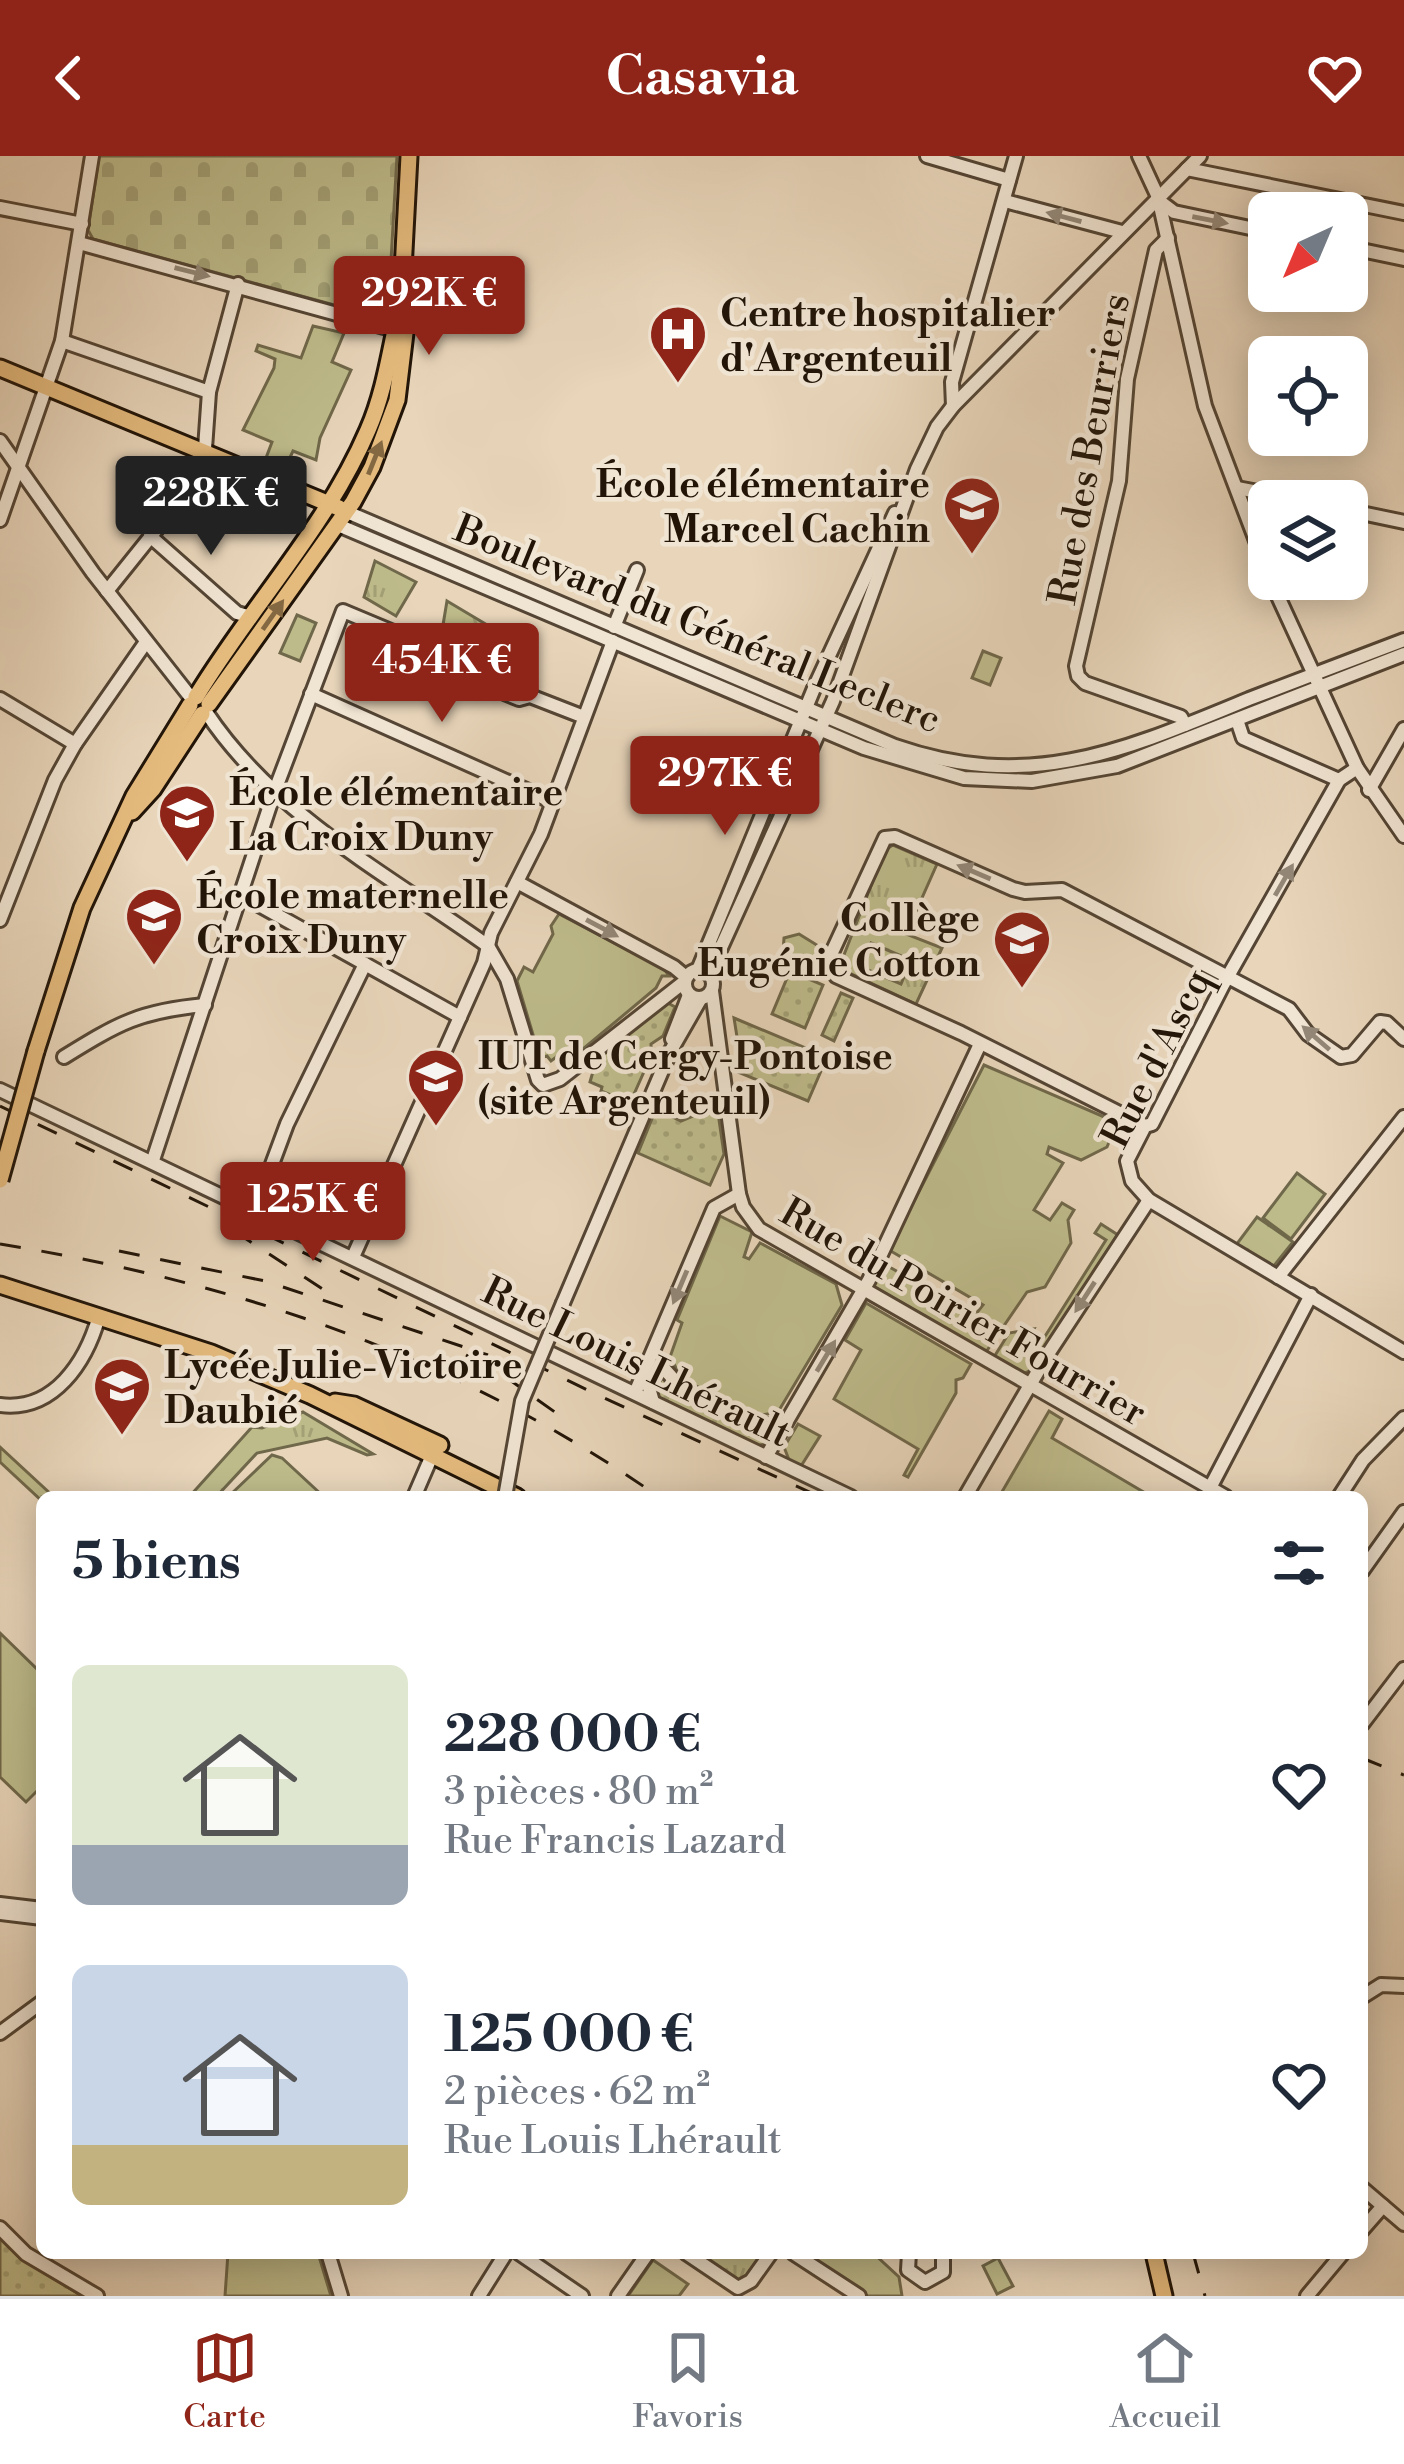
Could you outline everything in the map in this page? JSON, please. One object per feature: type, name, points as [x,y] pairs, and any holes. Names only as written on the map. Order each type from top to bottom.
[{"type":"main road","points":[[0,1180],[82,908],[134,796],[342,519],[372,467],[406,333],[398,327],[410,156]]},
{"type":"main road","name":"Boulevard du Général Leclerc","points":[[0,368],[206,454],[342,519]]},
{"type":"main road","name":"Boulevard du Général Leclerc","points":[[0,379],[40,385]]},
{"type":"main road","points":[[199,705],[389,397]]},
{"type":"main road","points":[[0,1285],[211,1353],[507,1491]]},
{"type":"main road","points":[[320,1400],[354,1405],[438,1444],[487,1469],[512,1491]]},
{"type":"main road","points":[[1155,2259],[1164,2296]]},
{"type":"street","points":[[0,520],[19,469],[40,385],[62,341],[92,156]]},
{"type":"street","points":[[927,156],[1010,180]]},
{"type":"street","points":[[953,406],[952,382],[1016,156]]},
{"type":"street","points":[[1139,156],[1158,197],[1205,406],[1248,518]]},
{"type":"street","points":[[0,441],[107,592],[274,793],[488,946],[507,979],[538,1081],[547,1085],[697,984],[701,953],[806,708],[937,427],[1200,156]]},
{"type":"street","points":[[1187,170],[1404,213]]},
{"type":"street","points":[[1158,197],[1174,212],[1248,228]]},
{"type":"street","points":[[1005,201],[1122,232]]},
{"type":"street","points":[[0,208],[82,224]]},
{"type":"street","name":"Rue des Beurriers","points":[[1168,238],[1156,250],[1127,379],[1119,481],[1076,666],[1078,676],[1114,695],[1181,717],[1185,725]]},
{"type":"street","points":[[79,243],[398,327]]},
{"type":"street","points":[[1368,251],[1404,259]]},
{"type":"street","points":[[107,592],[150,536],[168,520],[187,514],[202,491],[208,392],[238,284]]},
{"type":"street","points":[[62,341],[208,392]]},
{"type":"street","points":[[506,1491],[522,1401],[697,984],[822,723],[866,616],[917,469]]},
{"type":"street","points":[[1237,488],[1248,490]]},
{"type":"street","points":[[132,497],[163,511],[168,520]]},
{"type":"street","points":[[1368,514],[1404,522]]},
{"type":"street","name":"Boulevard du Général Leclerc","points":[[342,519],[614,634],[806,708],[822,723],[931,771],[1020,782],[1117,766],[1404,654]]},
{"type":"street","points":[[150,536],[237,613],[251,617]]},
{"type":"street","points":[[353,1257],[553,802],[637,569]]},
{"type":"street","points":[[1280,600],[1357,768],[1404,836]]},
{"type":"street","points":[[153,1160],[274,793],[343,611],[398,634],[404,659],[468,688],[490,687],[519,699],[530,696],[584,717]]},
{"type":"street","name":"Boulevard du Général Leclerc","points":[[614,634],[801,722],[822,723],[912,752],[1007,767],[1093,758],[1404,640]]},
{"type":"street","points":[[0,920],[55,780],[146,642]]},
{"type":"street","points":[[311,694],[553,802]]},
{"type":"street","points":[[0,699],[75,744]]},
{"type":"street","points":[[1237,720],[1243,738],[1340,780]]},
{"type":"street","points":[[1369,790],[1404,729]]},
{"type":"street","name":"Rue d'Ascq","points":[[968,1491],[1029,1385],[1149,1200],[1132,1180],[1127,1161],[1145,1126],[1152,1124],[1227,977],[1340,780],[1357,768]]},
{"type":"street","points":[[1381,806],[1404,818]]},
{"type":"street","points":[[1145,1126],[836,976],[828,961],[885,838],[895,837],[1025,892],[1062,890],[1289,1009],[1307,1034],[1341,1057],[1352,1055],[1380,1022],[1387,1022],[1404,1039]]},
{"type":"street","points":[[517,882],[697,984]]},
{"type":"street","points":[[241,895],[460,1017]]},
{"type":"street","points":[[255,1210],[287,1124],[365,964]]},
{"type":"street","name":"Rue du Poirier Fourrier","points":[[697,984],[743,1207],[759,1229],[1215,1491]]},
{"type":"street","points":[[64,1057],[111,1027],[149,1011],[205,1005]]},
{"type":"street","points":[[766,1457],[863,1288],[980,1044]]},
{"type":"street","name":"Rue Louis Lhérault","points":[[4,1092],[838,1491]]},
{"type":"street","points":[[1278,1277],[1404,1117]]},
{"type":"street","points":[[644,1395],[715,1208],[740,1194]]},
{"type":"street","points":[[1149,1200],[1404,1352]]},
{"type":"street","points":[[1210,1488],[1311,1295]]},
{"type":"street","points":[[0,1405],[31,1403],[62,1385],[86,1348],[99,1316]]},
{"type":"street","points":[[644,1395],[660,1364],[683,1390],[754,1424],[784,1426]]},
{"type":"street","points":[[1343,1491],[1363,1460],[1404,1418]]},
{"type":"street","points":[[417,1491],[433,1453]]},
{"type":"street","points":[[1368,1563],[1404,1512]]},
{"type":"street","points":[[1368,1716],[1404,1669]]},
{"type":"street","points":[[0,1908],[36,1912]]},
{"type":"street","points":[[1368,1993],[1381,1984],[1404,1986]]},
{"type":"street","points":[[0,2033],[36,2006]]},
{"type":"street","points":[[1368,2193],[1404,2224]]},
{"type":"street","points":[[1368,2223],[1383,2206]]},
{"type":"street","points":[[0,2228],[26,2254],[97,2296]]},
{"type":"street","points":[[330,2259],[340,2296]]},
{"type":"street","points":[[479,2296],[502,2259]]},
{"type":"street","points":[[528,2259],[582,2296]]},
{"type":"street","points":[[618,2296],[644,2259]]},
{"type":"street","points":[[695,2259],[737,2288],[751,2281],[766,2259]]},
{"type":"street","points":[[803,2259],[859,2296]]},
{"type":"street","points":[[907,2259],[918,2289],[940,2277],[945,2259]]},
{"type":"street","points":[[1307,2296],[1338,2259]]},
{"type":"green space","points":[[99,156],[397,156],[388,313],[382,318],[93,239],[88,230]]},
{"type":"green space","points":[[313,326],[344,333],[332,362],[351,370],[320,438],[316,460],[293,451],[286,466],[266,458],[272,442],[243,430],[274,368],[275,359],[256,351],[258,345],[301,358]]},
{"type":"green space","points":[[367,526],[780,700],[777,707],[364,533]]},
{"type":"green space","points":[[375,561],[416,582],[396,616],[364,597]]},
{"type":"green space","points":[[447,601],[499,632],[496,665],[484,664],[481,654],[442,631]]},
{"type":"green space","points":[[297,615],[316,623],[300,661],[280,653]]},
{"type":"green space","points":[[983,651],[1001,658],[990,685],[972,678]]},
{"type":"green space","points":[[893,845],[937,864],[906,934],[942,948],[916,1004],[840,965],[885,850]]},
{"type":"green space","points":[[559,914],[664,969],[669,976],[662,976],[656,988],[571,1059],[559,1055],[551,1061],[547,1056],[540,1058],[517,981],[524,967],[533,972]]},
{"type":"green space","points":[[799,934],[820,947],[815,965],[803,965],[783,953],[784,938]]},
{"type":"green space","points":[[871,943],[911,960],[901,984],[861,967]]},
{"type":"green space","points":[[790,971],[823,985],[805,1028],[772,1014]]},
{"type":"green space","points":[[841,993],[853,998],[834,1041],[822,1035]]},
{"type":"green space","points":[[666,1002],[675,1007],[663,1036],[651,1044],[651,1056],[630,1103],[590,1082],[596,1061]]},
{"type":"green space","points":[[734,1018],[827,1057],[808,1101],[733,1070],[732,1064],[741,1062]]},
{"type":"green space","points":[[984,1065],[1109,1119],[1114,1130],[1107,1147],[1081,1160],[1049,1147],[1047,1154],[1063,1163],[1034,1210],[1050,1220],[1062,1203],[1074,1210],[1068,1220],[1071,1243],[1045,1287],[1027,1292],[986,1352],[873,1286],[884,1264],[975,1315],[983,1305],[889,1250]]},
{"type":"green space","points":[[717,1106],[724,1154],[710,1185],[638,1153],[656,1109],[681,1121]]},
{"type":"green space","points":[[1297,1173],[1325,1194],[1291,1239],[1263,1218]]},
{"type":"green space","points":[[720,1216],[752,1232],[744,1257],[749,1259],[760,1243],[836,1284],[842,1305],[778,1412],[757,1416],[682,1379],[670,1357],[682,1323],[677,1320]]},
{"type":"green space","points":[[1257,1217],[1293,1242],[1273,1267],[1236,1245]]},
{"type":"green space","points":[[1101,1224],[1118,1235],[1031,1370],[1023,1374],[994,1357],[1009,1333],[1034,1329],[1031,1335],[1042,1341],[1106,1240],[1095,1233]]},
{"type":"green space","points":[[866,1303],[971,1364],[963,1378],[956,1380],[956,1393],[908,1477],[904,1475],[918,1449],[834,1399],[861,1350],[845,1340]]},
{"type":"green space","points":[[664,1374],[679,1390],[777,1428],[769,1442],[755,1447],[654,1399],[653,1389]]},
{"type":"green space","points":[[1049,1411],[1062,1419],[1052,1438],[1142,1491],[1002,1491]]},
{"type":"green space","points":[[303,1412],[373,1454],[327,1438],[257,1453],[222,1491],[194,1491],[252,1427],[262,1428]]},
{"type":"green space","points":[[798,1424],[820,1436],[801,1466],[789,1460],[784,1447]]},
{"type":"green space","points":[[0,1447],[48,1491],[36,1491],[36,1495],[0,1462]]},
{"type":"green space","points":[[272,1455],[282,1458],[318,1491],[234,1491]]},
{"type":"green space","points":[[0,1633],[36,1668],[36,1792],[26,1802],[0,1777]]},
{"type":"green space","points":[[0,2238],[22,2259],[82,2296],[0,2296]]},
{"type":"green space","points":[[228,2259],[320,2259],[331,2296],[225,2296]]},
{"type":"green space","points":[[706,2259],[760,2259],[738,2281]]},
{"type":"green space","points":[[812,2259],[880,2259],[899,2277],[902,2296],[865,2296]]},
{"type":"green space","points":[[999,2259],[1013,2286],[997,2294],[983,2266]]},
{"type":"green space","points":[[653,2260],[688,2284],[679,2296],[628,2296]]},
{"type":"railway","points":[[0,1106],[807,1491]]},
{"type":"railway","points":[[234,1231],[324,1290]]},
{"type":"railway","points":[[0,1244],[176,1280],[344,1333],[505,1404],[650,1491]]},
{"type":"railway","points":[[119,1251],[265,1281],[488,1355]]},
{"type":"railway","points":[[466,1355],[566,1420]]},
{"type":"railway","points":[[1368,1760],[1404,1775]]},
{"type":"railway","points":[[1195,2259],[1205,2296]]},
{"type":"place","name":"Centre hospitalier d'Argenteuil","points":[[678,385]]},
{"type":"place","name":"École élémentaire Marcel Cachin","points":[[972,556]]},
{"type":"place","name":"École élémentaire La Croix Duny","points":[[187,864]]},
{"type":"place","name":"École maternelle Croix Duny","points":[[154,967]]},
{"type":"place","name":"Collège Eugénie Cotton","points":[[1022,990]]},
{"type":"place","name":"IUT de Cergy-Pontoise (site Argenteuil)","points":[[436,1128]]},
{"type":"place","name":"Lycée Julie-Victoire Daubié","points":[[122,1437]]}]
